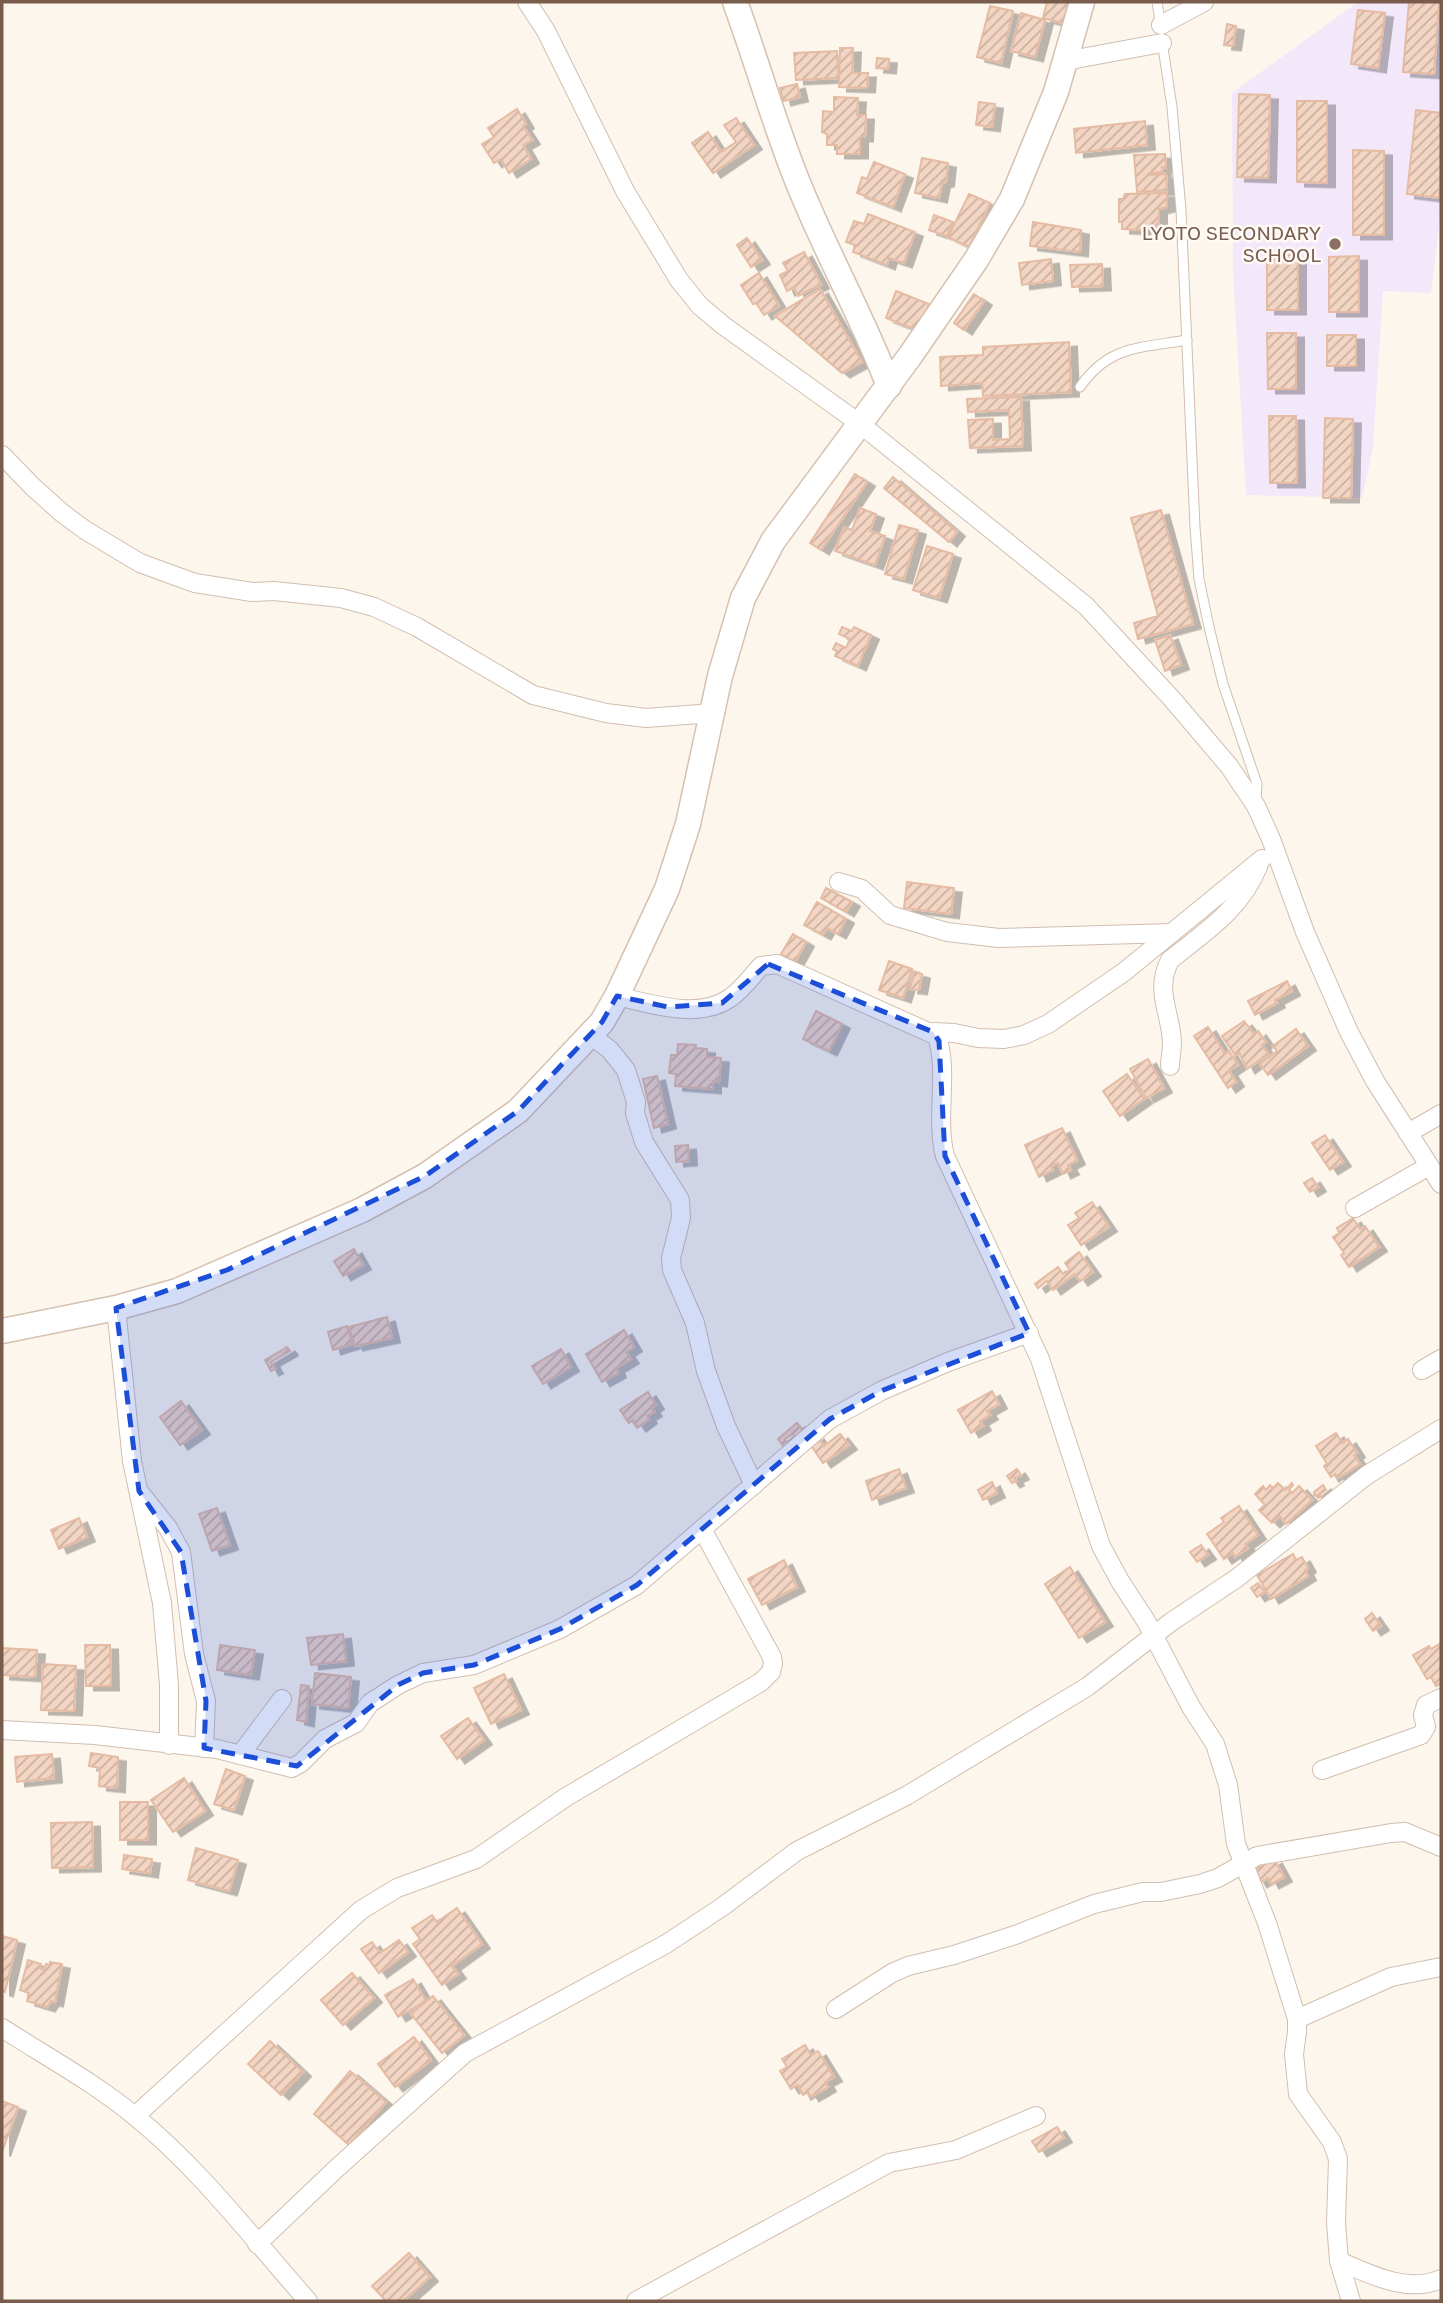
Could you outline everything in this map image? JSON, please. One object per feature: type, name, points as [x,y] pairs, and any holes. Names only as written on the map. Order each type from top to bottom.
[{"type":"street","points":[[527,2],[545,32],[625,191],[680,280],[700,306],[859,423],[1086,606],[1230,766],[1256,806],[1271,839],[1305,932],[1349,1032],[1375,1081],[1441,1184]]},
{"type":"street","points":[[735,2],[800,188],[823,243],[871,339],[888,386]]},
{"type":"street","points":[[2,1331],[116,1308],[177,1291],[362,1210],[425,1176],[518,1111],[602,1022],[667,889],[688,824],[732,630],[753,576],[781,529],[888,386],[976,260],[1012,199],[1043,126],[1082,2]]},
{"type":"street","points":[[1065,61],[1162,34],[1204,2]]},
{"type":"street","points":[[4,462],[85,530],[140,563],[195,583],[252,592],[274,591],[341,598],[374,607],[417,626],[533,695],[606,713],[646,718],[713,713]]},
{"type":"street","points":[[1170,1066],[1172,1044],[1161,986],[1165,970],[1170,960],[1226,917],[1246,891],[1271,839]]},
{"type":"street","points":[[617,996],[668,1007],[703,1008],[730,998],[761,966],[777,964],[933,1032],[1004,1039],[1024,1035],[1074,1008],[1124,972],[1262,859]]},
{"type":"street","points":[[839,882],[862,889],[890,915],[947,932],[999,938],[1172,933]]},
{"type":"street","points":[[933,1032],[939,1041],[940,1133],[945,1156],[1029,1333],[1070,1445],[1101,1546],[1154,1635],[1222,1760],[1228,1785],[1233,1832],[1242,1863],[1267,1923],[1297,2020],[1294,2054],[1298,2094],[1332,2142],[1338,2159],[1336,2222],[1339,2261],[1351,2301]]},
{"type":"street","points":[[591,1035],[610,1050],[626,1070],[644,1142],[680,1200],[681,1219],[671,1258],[672,1270],[695,1323],[706,1371],[726,1426],[754,1485]]},
{"type":"street","points":[[1408,1133],[1441,1114]]},
{"type":"street","points":[[1355,1208],[1429,1166]]},
{"type":"street","points":[[116,1308],[132,1461],[163,1614],[169,1685],[169,1745]]},
{"type":"street","points":[[2,1730],[95,1735],[204,1748],[285,1768],[297,1766],[325,1740],[356,1724],[378,1696],[423,1673],[474,1665],[560,1629],[649,1577],[830,1419],[862,1400],[948,1362],[1029,1333]]},
{"type":"street","points":[[1422,1370],[1441,1359]]},
{"type":"street","points":[[257,2244],[465,2053],[666,1944],[722,1907],[797,1851],[906,1796],[1087,1687],[1154,1635],[1237,1578],[1367,1475],[1441,1429]]},
{"type":"street","points":[[139,1491],[168,1528],[181,1552],[194,1654],[206,1701],[204,1748]]},
{"type":"street","points":[[135,2116],[360,1910],[397,1888],[476,1859],[566,1797],[722,1706],[761,1682],[771,1672],[774,1664],[772,1657],[702,1529]]},
{"type":"street","points":[[1322,1770],[1421,1735],[1426,1727],[1423,1715],[1426,1705],[1441,1698]]},
{"type":"street","points":[[240,1755],[282,1699]]},
{"type":"street","points":[[836,2009],[892,1973],[908,1966],[954,1955],[1118,1897],[1200,1884],[1218,1878],[1257,1856],[1405,1832],[1441,1847]]},
{"type":"street","points":[[1297,2020],[1391,1976],[1441,1967]]},
{"type":"street","points":[[2,2028],[92,2085],[135,2116],[177,2154],[308,2301]]},
{"type":"street","points":[[636,2301],[889,2163],[956,2150],[1036,2116]]},
{"type":"street","points":[[1339,2261],[1406,2284],[1423,2285],[1441,2279]]},
{"type":"lane","points":[[1157,2],[1177,157],[1199,579],[1223,684],[1257,784],[1256,806]]},
{"type":"lane","points":[[1080,387],[1098,364],[1113,354],[1137,347],[1187,340]]},
{"type":"highlighted area","points":[[768,964],[933,1032],[939,1041],[945,1156],[1029,1333],[881,1391],[830,1419],[637,1585],[560,1629],[474,1665],[423,1673],[398,1685],[297,1766],[204,1748],[206,1701],[181,1552],[139,1491],[116,1308],[227,1270],[425,1176],[518,1111],[602,1022],[617,996],[668,1007],[722,1003]]},
{"type":"shaded area","name":"LYOTO SECONDARY SCHOOL","points":[[1358,2],[1441,2],[1441,211],[1431,293],[1383,291],[1373,447],[1362,498],[1246,495],[1233,274],[1232,93]]},
{"type":"building","points":[[1047,2],[1069,2],[1063,23],[1043,18]]},
{"type":"building","points":[[1409,2],[1439,2],[1434,74],[1403,72]]},
{"type":"building","points":[[990,6],[1013,11],[1001,63],[977,57]]},
{"type":"building","points":[[1358,10],[1385,13],[1378,68],[1351,64]]},
{"type":"building","points":[[1021,13],[1045,20],[1035,57],[1011,51]]},
{"type":"building","points":[[1227,24],[1236,26],[1233,46],[1224,45]]},
{"type":"building","points":[[840,48],[853,48],[852,73],[868,73],[867,88],[839,87]]},
{"type":"building","points":[[837,51],[838,78],[796,80],[794,53]]},
{"type":"building","points":[[877,58],[889,59],[888,69],[876,68]]},
{"type":"building","points":[[797,84],[800,97],[783,101],[780,88]]},
{"type":"building","points":[[1239,94],[1270,95],[1268,178],[1237,177]]},
{"type":"building","points":[[834,97],[858,98],[857,115],[866,115],[865,137],[860,137],[860,154],[837,154],[837,145],[827,145],[827,134],[822,132],[823,111],[834,112]]},
{"type":"building","points":[[1297,101],[1327,101],[1327,183],[1297,182]]},
{"type":"building","points":[[979,102],[995,104],[992,127],[976,125]]},
{"type":"building","points":[[517,109],[532,140],[523,145],[531,159],[509,173],[501,159],[494,163],[482,144],[494,137],[488,128]]},
{"type":"building","points":[[1416,110],[1441,113],[1439,198],[1407,194]]},
{"type":"building","points":[[736,118],[754,145],[713,173],[692,143],[708,132],[721,152],[736,142],[724,125]]},
{"type":"building","points":[[1145,121],[1147,145],[1076,153],[1074,129]]},
{"type":"building","points":[[1353,150],[1384,151],[1384,235],[1353,235]]},
{"type":"building","points":[[1165,154],[1166,168],[1162,167],[1163,172],[1151,175],[1166,174],[1167,190],[1137,192],[1134,155]]},
{"type":"building","points":[[922,158],[948,163],[946,182],[942,183],[939,198],[915,193]]},
{"type":"building","points":[[874,162],[905,174],[893,207],[857,193],[862,177],[867,179]]},
{"type":"building","points":[[1167,193],[1167,207],[1159,209],[1159,222],[1154,227],[1142,230],[1122,229],[1122,222],[1119,222],[1119,199],[1123,199],[1125,194]]},
{"type":"building","points":[[969,194],[990,203],[969,247],[948,237]]},
{"type":"building","points":[[868,214],[915,232],[904,263],[889,258],[887,265],[853,252],[855,245],[846,242],[854,221],[864,224]]},
{"type":"building","points":[[934,215],[953,222],[947,236],[929,230]]},
{"type":"building","points":[[1033,222],[1081,230],[1080,252],[1030,246]]},
{"type":"building","points":[[747,238],[762,260],[751,267],[737,245]]},
{"type":"building","points":[[804,252],[821,284],[798,296],[794,287],[787,291],[780,275],[788,271],[783,263]]},
{"type":"building","points":[[1267,255],[1298,255],[1298,310],[1267,310]]},
{"type":"building","points":[[1359,256],[1359,312],[1329,312],[1329,257]]},
{"type":"building","points":[[1051,259],[1053,281],[1022,285],[1019,263]]},
{"type":"building","points":[[1102,264],[1103,286],[1072,287],[1070,265]]},
{"type":"building","points":[[759,273],[779,306],[764,315],[741,285]]},
{"type":"building","points":[[820,289],[862,362],[842,373],[775,316]]},
{"type":"building","points":[[896,291],[929,304],[919,331],[886,318]]},
{"type":"building","points":[[974,294],[984,301],[964,330],[954,323]]},
{"type":"building","points":[[1267,333],[1296,333],[1296,389],[1268,389]]},
{"type":"building","points":[[1327,335],[1356,335],[1356,366],[1327,366]]},
{"type":"building","points":[[1069,342],[1071,392],[983,396],[982,383],[941,386],[940,357],[983,355],[983,347]]},
{"type":"building","points":[[1021,397],[1023,446],[970,448],[968,420],[993,419],[993,440],[1010,439],[1009,410],[968,412],[967,399]]},
{"type":"building","points":[[1269,416],[1296,416],[1297,483],[1270,483]]},
{"type":"building","points":[[1325,418],[1353,419],[1351,498],[1323,498]]},
{"type":"building","points":[[855,474],[867,482],[821,550],[810,543]]},
{"type":"building","points":[[893,477],[957,532],[949,542],[884,488]]},
{"type":"building","points":[[860,508],[876,514],[870,531],[885,536],[875,565],[835,551],[844,527],[852,530]]},
{"type":"building","points":[[1161,510],[1193,624],[1138,639],[1134,623],[1158,616],[1131,518]]},
{"type":"building","points":[[899,525],[918,530],[904,579],[885,574]]},
{"type":"building","points":[[927,546],[953,554],[939,598],[913,590]]},
{"type":"building","points":[[842,627],[852,631],[854,627],[871,635],[858,666],[835,656],[837,651],[833,649],[836,643],[846,648],[850,639],[839,634]]},
{"type":"building","points":[[1170,635],[1181,665],[1165,671],[1155,640]]},
{"type":"building","points":[[907,882],[954,888],[951,914],[904,908]]},
{"type":"building","points":[[826,888],[852,902],[846,912],[821,898]]},
{"type":"building","points":[[817,902],[846,919],[838,934],[827,928],[823,935],[804,925]]},
{"type":"building","points":[[793,934],[806,942],[795,962],[781,954]]},
{"type":"building","points":[[889,961],[912,969],[903,998],[879,990]]},
{"type":"building","points":[[914,972],[922,974],[919,990],[910,989]]},
{"type":"building","points":[[1287,981],[1292,991],[1255,1015],[1248,1001]]},
{"type":"building","points":[[816,1011],[842,1024],[829,1051],[803,1039]]},
{"type":"building","points":[[1244,1021],[1254,1034],[1258,1031],[1266,1042],[1262,1045],[1268,1054],[1247,1069],[1239,1052],[1235,1055],[1222,1036]]},
{"type":"building","points":[[1208,1027],[1225,1054],[1229,1051],[1238,1065],[1229,1071],[1236,1082],[1228,1088],[1194,1036]]},
{"type":"building","points":[[1296,1029],[1308,1046],[1268,1075],[1260,1064],[1277,1051],[1273,1046]]},
{"type":"building","points":[[678,1044],[696,1045],[695,1048],[707,1049],[707,1057],[721,1058],[719,1082],[713,1081],[713,1089],[675,1086],[676,1074],[669,1073],[671,1055],[677,1055]]},
{"type":"building","points":[[1148,1059],[1164,1088],[1146,1098],[1130,1069]]},
{"type":"building","points":[[1127,1074],[1144,1099],[1120,1116],[1103,1091]]},
{"type":"building","points":[[657,1076],[668,1124],[654,1128],[643,1079]]},
{"type":"building","points":[[1062,1128],[1077,1160],[1068,1165],[1071,1170],[1063,1174],[1058,1163],[1051,1166],[1053,1170],[1039,1177],[1025,1145]]},
{"type":"building","points":[[1325,1135],[1343,1162],[1330,1170],[1312,1143]]},
{"type":"building","points":[[688,1145],[689,1161],[676,1162],[675,1146]]},
{"type":"building","points":[[1312,1178],[1318,1187],[1310,1192],[1304,1183]]},
{"type":"building","points":[[1092,1202],[1109,1227],[1081,1245],[1068,1225],[1079,1218],[1075,1213]]},
{"type":"building","points":[[1353,1218],[1360,1229],[1365,1226],[1379,1247],[1349,1267],[1341,1255],[1344,1253],[1333,1237],[1339,1233],[1337,1228]]},
{"type":"building","points":[[354,1249],[363,1265],[343,1276],[334,1261]]},
{"type":"building","points":[[1079,1252],[1093,1272],[1080,1281],[1075,1274],[1053,1290],[1047,1281],[1038,1288],[1035,1284],[1058,1267],[1063,1274],[1070,1270],[1065,1263]]},
{"type":"building","points":[[387,1317],[392,1338],[355,1346],[349,1327]]},
{"type":"building","points":[[347,1326],[352,1344],[333,1350],[328,1332]]},
{"type":"building","points":[[624,1330],[634,1347],[626,1352],[631,1359],[616,1368],[618,1373],[602,1382],[586,1354]]},
{"type":"building","points":[[287,1347],[290,1351],[271,1362],[275,1369],[271,1371],[265,1360]]},
{"type":"building","points":[[561,1349],[571,1367],[543,1384],[532,1366]]},
{"type":"building","points":[[992,1391],[999,1404],[987,1411],[990,1415],[980,1421],[983,1426],[971,1433],[958,1410]]},
{"type":"building","points":[[648,1392],[656,1405],[651,1408],[654,1412],[638,1427],[633,1420],[629,1423],[620,1410]]},
{"type":"building","points":[[181,1401],[202,1430],[180,1445],[160,1417]]},
{"type":"building","points":[[797,1423],[804,1431],[796,1438],[793,1434],[785,1439],[788,1444],[784,1447],[778,1439]]},
{"type":"building","points":[[1336,1433],[1342,1443],[1348,1439],[1360,1464],[1338,1478],[1335,1474],[1331,1477],[1316,1446]]},
{"type":"building","points":[[840,1434],[849,1445],[823,1463],[808,1441],[816,1435],[824,1446]]},
{"type":"building","points":[[899,1469],[906,1488],[872,1500],[866,1481]]},
{"type":"building","points":[[1017,1469],[1021,1475],[1014,1478],[1016,1481],[1012,1483],[1007,1476]]},
{"type":"building","points":[[992,1482],[997,1493],[983,1500],[978,1490]]},
{"type":"building","points":[[1278,1483],[1285,1490],[1292,1483],[1289,1490],[1292,1493],[1299,1486],[1312,1500],[1286,1524],[1280,1516],[1272,1523],[1259,1510],[1265,1505],[1255,1494],[1263,1486],[1266,1490],[1270,1485],[1273,1488]]},
{"type":"building","points":[[1323,1485],[1326,1490],[1318,1498],[1314,1496],[1314,1492]]},
{"type":"building","points":[[1239,1506],[1258,1535],[1245,1544],[1248,1548],[1235,1557],[1233,1553],[1224,1559],[1207,1534],[1224,1522],[1221,1518]]},
{"type":"building","points":[[217,1508],[230,1545],[212,1551],[199,1514]]},
{"type":"building","points":[[79,1518],[87,1537],[59,1549],[51,1530]]},
{"type":"building","points":[[1201,1545],[1208,1555],[1197,1562],[1190,1552]]},
{"type":"building","points":[[1293,1554],[1296,1560],[1302,1557],[1308,1568],[1305,1570],[1308,1576],[1271,1599],[1257,1575]]},
{"type":"building","points":[[784,1560],[797,1587],[762,1605],[748,1579]]},
{"type":"building","points":[[1070,1567],[1105,1622],[1079,1638],[1045,1584]]},
{"type":"building","points":[[1258,1583],[1265,1592],[1257,1597],[1251,1588]]},
{"type":"building","points":[[1372,1613],[1381,1626],[1373,1631],[1365,1619]]},
{"type":"building","points":[[343,1634],[346,1661],[311,1665],[307,1638]]},
{"type":"building","points":[[1441,1643],[1441,1683],[1436,1686],[1431,1677],[1427,1679],[1413,1655]]},
{"type":"building","points":[[85,1645],[110,1645],[111,1686],[86,1686]]},
{"type":"building","points":[[220,1645],[255,1650],[251,1675],[217,1670]]},
{"type":"building","points":[[2,1648],[37,1650],[35,1677],[2,1675]]},
{"type":"building","points":[[43,1664],[76,1666],[74,1711],[41,1710]]},
{"type":"building","points":[[315,1673],[351,1677],[348,1708],[312,1704]]},
{"type":"building","points":[[504,1674],[521,1710],[491,1724],[474,1688]]},
{"type":"building","points":[[301,1685],[309,1686],[306,1722],[297,1720]]},
{"type":"building","points":[[468,1718],[484,1740],[457,1759],[441,1736]]},
{"type":"building","points":[[91,1753],[118,1757],[117,1788],[99,1786],[100,1768],[89,1766]]},
{"type":"building","points":[[52,1754],[54,1778],[17,1782],[15,1757]]},
{"type":"building","points":[[226,1769],[245,1776],[234,1810],[214,1804]]},
{"type":"building","points":[[184,1778],[205,1811],[173,1832],[151,1800]]},
{"type":"building","points":[[120,1802],[148,1802],[148,1840],[120,1840]]},
{"type":"building","points":[[92,1822],[93,1867],[52,1868],[51,1823]]},
{"type":"building","points":[[196,1848],[238,1860],[229,1891],[188,1880]]},
{"type":"building","points":[[124,1855],[152,1859],[150,1873],[122,1869]]},
{"type":"building","points":[[1274,1859],[1284,1877],[1271,1884],[1268,1878],[1259,1883],[1252,1871]]},
{"type":"building","points":[[457,1908],[482,1944],[452,1966],[458,1974],[442,1985],[413,1944],[420,1939],[412,1928],[432,1915],[437,1922]]},
{"type":"building","points":[[2,1936],[17,1940],[5,1992],[2,1991]]},
{"type":"building","points":[[399,1940],[408,1952],[379,1973],[361,1949],[372,1942],[380,1953]]},
{"type":"building","points":[[28,1960],[41,1964],[39,1968],[44,1970],[50,1962],[62,1964],[55,2002],[51,2001],[47,2007],[27,2001],[29,1993],[20,1990]]},
{"type":"building","points":[[352,1973],[374,1998],[343,2025],[321,2000]]},
{"type":"building","points":[[413,1979],[426,2001],[398,2017],[385,1995]]},
{"type":"building","points":[[433,1996],[464,2035],[442,2053],[411,2014]]},
{"type":"building","points":[[414,2037],[431,2060],[395,2087],[378,2064]]},
{"type":"building","points":[[270,2041],[303,2072],[281,2095],[248,2064]]},
{"type":"building","points":[[805,2045],[811,2055],[818,2051],[834,2077],[825,2082],[828,2087],[811,2097],[808,2092],[803,2095],[798,2085],[791,2089],[780,2071],[787,2067],[782,2059]]},
{"type":"building","points":[[350,2071],[386,2102],[349,2145],[314,2114]]},
{"type":"building","points":[[2,2101],[18,2107],[2,2152]]},
{"type":"building","points":[[1057,2127],[1064,2138],[1039,2152],[1032,2141]]},
{"type":"building","points":[[409,2253],[430,2277],[403,2301],[386,2301],[372,2286]]},
{"type":"place","name":"LYOTO SECONDARY SCHOOL","points":[[1335,244]]}]
